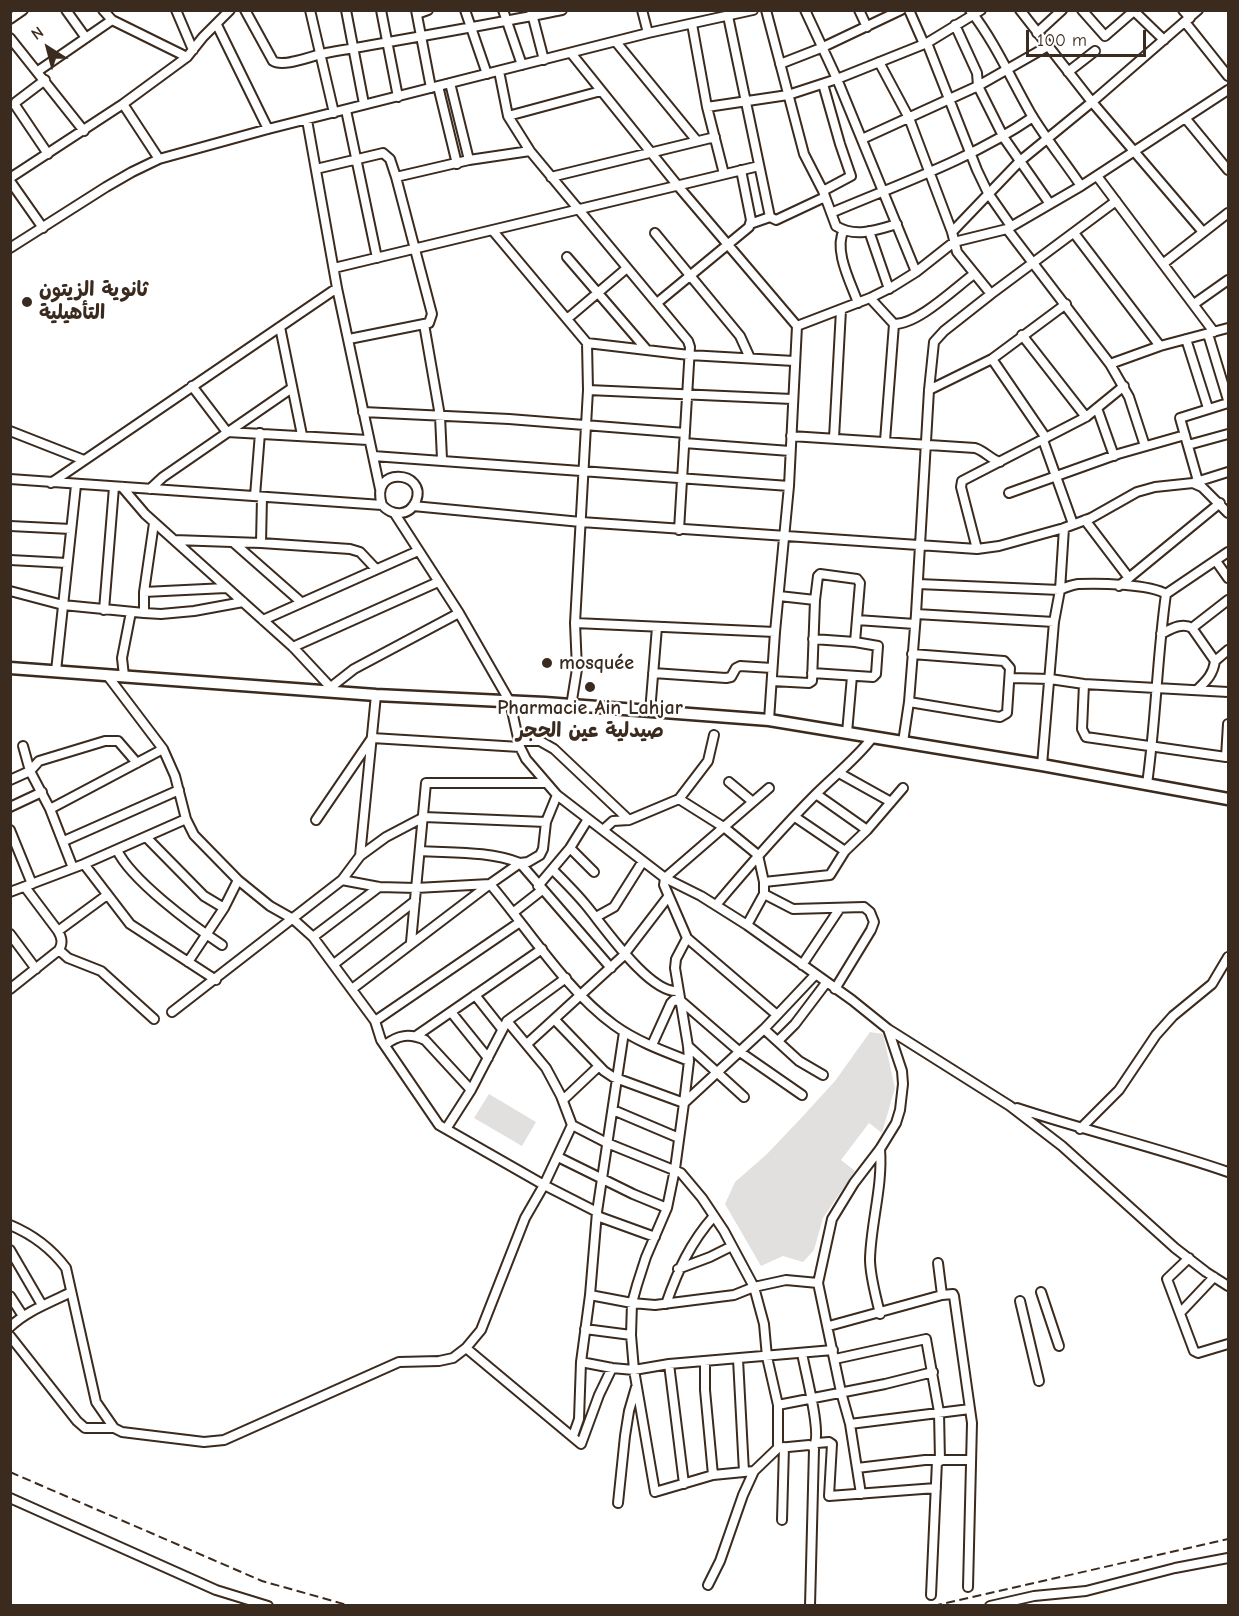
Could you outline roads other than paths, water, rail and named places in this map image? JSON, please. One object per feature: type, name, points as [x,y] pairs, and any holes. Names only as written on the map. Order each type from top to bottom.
[{"type":"main road","points":[[10,668],[333,690],[376,695],[769,720],[1228,799]]},
{"type":"street","points":[[10,19],[23,10]]},
{"type":"street","points":[[66,10],[86,38]]},
{"type":"street","points":[[103,10],[112,20],[190,53]]},
{"type":"street","points":[[176,10],[190,53]]},
{"type":"street","points":[[43,228],[10,179],[123,104],[190,53],[230,10]]},
{"type":"street","points":[[245,10],[273,61],[278,63],[388,41],[421,38],[507,22],[532,13],[561,10]]},
{"type":"street","points":[[310,10],[334,113]]},
{"type":"street","points":[[346,10],[364,105]]},
{"type":"street","points":[[381,10],[398,97]]},
{"type":"street","points":[[428,10],[417,12],[421,38],[457,164]]},
{"type":"street","points":[[465,10],[487,74]]},
{"type":"street","points":[[503,10],[522,65]]},
{"type":"street","points":[[642,10],[648,33]]},
{"type":"street","points":[[10,248],[106,186],[159,159],[268,129],[648,33],[753,10]]},
{"type":"street","points":[[766,10],[804,154],[836,225],[850,232],[870,231],[897,224]]},
{"type":"street","points":[[804,10],[837,79],[916,272]]},
{"type":"street","points":[[859,10],[867,27]]},
{"type":"street","points":[[780,64],[821,48],[901,10]]},
{"type":"street","points":[[909,10],[950,98],[988,193],[1034,264],[1110,364],[1124,387],[1145,446]]},
{"type":"street","points":[[1020,10],[1092,102],[1203,231]]},
{"type":"street","points":[[1037,33],[1062,10]]},
{"type":"street","points":[[1082,10],[1105,36],[1134,11],[1164,40]]},
{"type":"street","points":[[1184,10],[1187,20],[1228,76]]},
{"type":"street","points":[[952,232],[1020,161],[1198,10]]},
{"type":"street","points":[[707,107],[788,95],[823,84],[925,43],[975,12],[1033,117],[1081,186]]},
{"type":"street","points":[[532,13],[544,60]]},
{"type":"street","points":[[728,16],[770,217]]},
{"type":"street","points":[[38,71],[112,20]]},
{"type":"street","points":[[692,24],[707,107],[724,174]]},
{"type":"street","points":[[217,25],[268,129]]},
{"type":"street","points":[[955,26],[977,73],[978,86],[1004,138],[1050,204]]},
{"type":"street","points":[[10,38],[84,131]]},
{"type":"street","points":[[616,42],[697,141]]},
{"type":"street","points":[[862,139],[978,86],[1048,46]]},
{"type":"street","points":[[1068,72],[1095,51]]},
{"type":"street","points":[[571,53],[678,186],[797,326],[789,486],[769,720]]},
{"type":"street","points":[[879,62],[909,118],[952,232],[957,252],[991,294]]},
{"type":"street","points":[[499,71],[508,116],[530,151],[688,341],[679,530]]},
{"type":"street","points":[[45,80],[15,105],[48,154]]},
{"type":"street","points":[[450,84],[469,160]]},
{"type":"street","points":[[657,303],[750,224],[770,217],[776,220],[849,179],[851,176],[823,84]]},
{"type":"street","points":[[797,326],[889,289],[916,272],[954,242],[1009,228],[1097,176],[1228,90]]},
{"type":"street","points":[[508,116],[601,91]]},
{"type":"street","points":[[123,104],[159,159]]},
{"type":"street","points":[[346,110],[377,258]]},
{"type":"street","points":[[831,213],[1004,138],[1033,117]]},
{"type":"street","points":[[1186,119],[1228,170]]},
{"type":"street","points":[[306,120],[337,288],[382,505],[387,511],[403,514],[413,506],[417,497],[417,489],[412,482],[398,476],[384,483],[380,489]]},
{"type":"street","points":[[551,177],[715,137]]},
{"type":"street","points":[[396,177],[469,160],[530,151]]},
{"type":"street","points":[[316,169],[383,153],[390,159],[432,318],[429,323],[349,339]]},
{"type":"street","points":[[334,268],[759,166]]},
{"type":"street","points":[[741,170],[750,224]]},
{"type":"street","points":[[1097,176],[1194,304],[1211,333],[1225,375],[1228,401],[1180,416],[1196,482],[1228,513]]},
{"type":"street","points":[[903,742],[909,702],[916,614],[929,390],[934,342],[944,331],[991,294],[1116,201]]},
{"type":"street","points":[[1164,263],[1228,213]]},
{"type":"street","points":[[844,230],[839,239],[839,249],[858,303]]},
{"type":"street","points":[[493,231],[587,343],[588,390],[575,623],[577,669],[571,706]]},
{"type":"street","points":[[870,231],[889,289]]},
{"type":"street","points":[[1074,233],[1160,346]]},
{"type":"street","points":[[655,234],[740,336],[750,358]]},
{"type":"street","points":[[567,257],[647,350]]},
{"type":"street","points":[[567,319],[627,268]]},
{"type":"street","points":[[894,324],[905,322],[920,314],[974,274]]},
{"type":"street","points":[[1194,304],[1228,280]]},
{"type":"street","points":[[51,483],[337,288]]},
{"type":"street","points":[[870,298],[894,324],[885,441]]},
{"type":"street","points":[[929,390],[992,359],[1066,304]]},
{"type":"street","points":[[834,438],[841,310]]},
{"type":"street","points":[[424,324],[440,416],[442,459]]},
{"type":"street","points":[[280,327],[302,435]]},
{"type":"street","points":[[1110,364],[1160,346],[1228,328]]},
{"type":"street","points":[[1022,335],[1086,417]]},
{"type":"street","points":[[1186,339],[1209,408]]},
{"type":"street","points":[[587,343],[689,354],[794,361]]},
{"type":"street","points":[[992,359],[1044,439],[1073,524]]},
{"type":"street","points":[[192,386],[227,432]]},
{"type":"street","points":[[977,549],[961,484],[1086,417],[1124,387]]},
{"type":"street","points":[[150,489],[163,477],[292,388]]},
{"type":"street","points":[[588,390],[792,399]]},
{"type":"street","points":[[1097,408],[1114,456]]},
{"type":"street","points":[[363,412],[586,424],[685,433]]},
{"type":"street","points":[[10,430],[84,460]]},
{"type":"street","points":[[227,432],[368,440]]},
{"type":"street","points":[[260,433],[258,496],[261,543]]},
{"type":"street","points":[[1188,446],[1228,434]]},
{"type":"street","points":[[1009,493],[1114,456],[1185,435]]},
{"type":"street","points":[[791,436],[975,448],[1000,462]]},
{"type":"street","points":[[684,443],[790,451]]},
{"type":"street","points":[[373,456],[442,459],[789,486]]},
{"type":"street","points":[[413,506],[679,530],[977,549],[999,546],[1064,528],[1085,520],[1137,492],[1155,487],[1196,482],[1228,472]]},
{"type":"street","points":[[10,479],[382,505]]},
{"type":"street","points":[[56,671],[76,485]]},
{"type":"street","points":[[118,487],[154,523],[293,647],[333,690],[354,669],[459,613]]},
{"type":"street","points":[[104,610],[118,487]]},
{"type":"street","points":[[1119,586],[1220,503]]},
{"type":"street","points":[[395,514],[459,613],[510,702],[519,744],[526,759],[556,795],[665,878],[716,905],[747,925],[888,1029],[1010,1106],[1062,1146],[1189,1258],[1228,1286]]},
{"type":"street","points":[[1085,520],[1129,578]]},
{"type":"street","points":[[144,613],[144,592],[154,523]]},
{"type":"street","points":[[10,526],[71,529]]},
{"type":"street","points":[[1041,765],[1054,622],[1060,590],[1064,528]]},
{"type":"street","points":[[174,540],[350,549],[360,552],[376,569]]},
{"type":"street","points":[[234,543],[301,602]]},
{"type":"street","points":[[263,620],[418,551]]},
{"type":"street","points":[[1147,784],[1153,745],[1166,594],[1228,552]]},
{"type":"street","points":[[10,560],[67,562]]},
{"type":"street","points":[[1216,561],[1228,578]]},
{"type":"street","points":[[772,681],[809,683],[812,681],[815,600],[820,574],[856,579],[860,583],[855,642]]},
{"type":"street","points":[[293,647],[438,582]]},
{"type":"street","points":[[918,584],[1060,590],[1076,584],[1151,588],[1166,594]]},
{"type":"street","points":[[144,592],[226,588]]},
{"type":"street","points":[[10,591],[63,604],[104,610],[161,614],[194,611],[243,602]]},
{"type":"street","points":[[778,596],[815,600]]},
{"type":"street","points":[[1192,628],[1228,600]]},
{"type":"street","points":[[124,676],[122,658],[131,612]]},
{"type":"street","points":[[916,614],[1054,622]]},
{"type":"street","points":[[857,620],[915,624]]},
{"type":"street","points":[[575,623],[775,632]]},
{"type":"street","points":[[1161,634],[1183,626],[1192,628],[1215,661]]},
{"type":"street","points":[[650,712],[657,627]]},
{"type":"street","points":[[812,673],[872,678],[876,674],[877,645],[813,639]]},
{"type":"street","points":[[1197,690],[1213,672],[1215,661],[1228,650]]},
{"type":"street","points":[[909,702],[1000,717],[1007,713],[1011,678],[1007,663],[1000,660],[912,654]]},
{"type":"street","points":[[653,672],[726,678],[731,677],[736,668],[740,666],[772,668]]},
{"type":"street","points":[[107,675],[163,749],[170,762],[186,819],[200,843],[238,880],[270,906],[293,919],[313,937],[375,1021],[381,1040],[439,1125],[597,1214],[655,1237]]},
{"type":"street","points":[[847,733],[852,676]]},
{"type":"street","points":[[1011,678],[1228,692]]},
{"type":"street","points":[[1084,684],[1082,729],[1084,735],[1227,756],[1228,724]]},
{"type":"street","points":[[360,856],[376,695]]},
{"type":"street","points":[[603,830],[613,821],[628,820],[679,799],[708,761],[714,735]]},
{"type":"street","points":[[372,738],[519,744],[535,740],[545,743],[628,820]]},
{"type":"street","points":[[316,820],[372,738]]},
{"type":"street","points":[[716,905],[758,855],[872,738]]},
{"type":"street","points":[[10,780],[30,771],[39,761],[105,741],[115,740],[137,763]]},
{"type":"street","points":[[23,746],[30,771],[50,809],[73,868]]},
{"type":"street","points":[[50,809],[163,749]]},
{"type":"street","points":[[839,772],[891,802]]},
{"type":"street","points":[[729,782],[753,802]]},
{"type":"street","points":[[411,942],[426,783],[546,783]]},
{"type":"street","points":[[769,788],[665,878],[664,885],[687,938],[777,1015]]},
{"type":"street","points":[[764,882],[830,875],[845,851],[867,830],[903,788]]},
{"type":"street","points":[[64,841],[179,790]]},
{"type":"street","points":[[10,807],[42,792]]},
{"type":"street","points":[[816,794],[867,830]]},
{"type":"street","points":[[352,989],[490,884],[520,863],[528,862],[540,855],[543,849],[546,822],[556,795]]},
{"type":"street","points":[[679,799],[725,828],[758,855],[764,882],[764,894],[747,925]]},
{"type":"street","points":[[172,1012],[342,880],[360,856],[386,837],[423,817],[546,822]]},
{"type":"street","points":[[795,817],[845,851]]},
{"type":"street","points":[[10,892],[84,864],[186,819]]},
{"type":"street","points":[[513,912],[540,888],[588,819]]},
{"type":"street","points":[[10,830],[28,885],[62,937],[59,950],[10,989]]},
{"type":"street","points":[[146,837],[204,896],[224,908]]},
{"type":"street","points":[[570,848],[594,872]]},
{"type":"street","points":[[117,850],[130,871],[222,945]]},
{"type":"street","points":[[420,851],[486,854],[520,863],[611,968]]},
{"type":"street","points":[[596,917],[614,907],[643,861]]},
{"type":"street","points":[[84,864],[130,924],[216,980]]},
{"type":"street","points":[[553,870],[596,917],[624,954],[664,988],[678,991]]},
{"type":"street","points":[[188,962],[224,908],[238,880]]},
{"type":"street","points":[[342,880],[379,887],[416,888],[490,884]]},
{"type":"street","points":[[490,884],[580,995],[602,1016],[624,1032],[688,1061]]},
{"type":"street","points":[[313,937],[379,887]]},
{"type":"street","points":[[764,894],[793,909],[864,908],[870,912],[874,922],[835,988]]},
{"type":"street","points":[[58,932],[107,895]]},
{"type":"street","points":[[527,1044],[611,968],[668,897]]},
{"type":"street","points":[[334,964],[415,901]]},
{"type":"street","points":[[802,966],[840,908]]},
{"type":"street","points":[[375,1021],[520,922]]},
{"type":"street","points":[[10,934],[36,969]]},
{"type":"street","points":[[687,938],[676,959],[675,968],[688,1046],[684,1102],[667,1208],[643,1266],[632,1303],[631,1335],[634,1370],[655,1492],[713,1475],[754,1471]]},
{"type":"street","points":[[416,1036],[542,949]]},
{"type":"street","points":[[59,950],[68,957],[101,971],[154,1019]]},
{"type":"street","points":[[1080,1129],[1119,1089],[1156,1035],[1173,1016],[1212,984],[1228,957]]},
{"type":"street","points":[[684,1102],[764,1029],[814,975]]},
{"type":"street","points":[[446,1129],[471,1090],[507,1021],[566,978]]},
{"type":"street","points":[[778,1041],[795,1024],[826,983]]},
{"type":"street","points":[[475,995],[502,1029]]},
{"type":"street","points":[[652,1045],[671,1003],[674,1000],[681,1001],[740,1052],[802,1095]]},
{"type":"street","points":[[451,1012],[488,1058]]},
{"type":"street","points":[[555,1020],[599,1066],[613,1077],[684,1102]]},
{"type":"street","points":[[507,1021],[546,1068],[563,1100],[572,1125],[607,1143],[675,1169],[687,1178],[732,1246],[754,1287],[764,1324],[767,1357],[778,1405],[782,1520]]},
{"type":"street","points":[[764,1029],[799,1060],[823,1075]]},
{"type":"street","points":[[861,1494],[850,1424],[818,1283],[832,1219],[854,1182],[880,1149],[896,1123],[903,1084],[902,1071],[888,1029]]},
{"type":"street","points":[[573,1437],[579,1419],[581,1362],[597,1214],[624,1032]]},
{"type":"street","points":[[385,1046],[397,1036],[416,1036],[425,1040],[471,1090]]},
{"type":"street","points":[[688,1046],[744,1098]]},
{"type":"street","points":[[563,1100],[599,1066]]},
{"type":"street","points":[[1010,1106],[1080,1129],[1185,1157],[1228,1172]]},
{"type":"street","points":[[613,1110],[679,1138]]},
{"type":"street","points":[[10,1336],[85,1428],[114,1428],[122,1432],[204,1442],[224,1440],[399,1362],[439,1361],[453,1358],[466,1348],[482,1330],[525,1218],[544,1185],[572,1125]]},
{"type":"street","points":[[880,1149],[882,1167],[874,1211],[870,1263],[880,1314]]},
{"type":"street","points":[[558,1157],[667,1208]]},
{"type":"street","points":[[666,1304],[678,1269],[703,1228],[714,1216]]},
{"type":"street","points":[[10,1225],[35,1237],[54,1253],[66,1268],[96,1402],[114,1428]]},
{"type":"street","points":[[678,1269],[732,1246]]},
{"type":"street","points":[[10,1250],[42,1305]]},
{"type":"street","points":[[1189,1258],[1167,1279],[1196,1353],[1228,1344]]},
{"type":"street","points":[[938,1263],[942,1295]]},
{"type":"street","points":[[1180,1313],[1214,1277]]},
{"type":"street","points":[[590,1295],[632,1303],[666,1304],[734,1294],[786,1280],[818,1283]]},
{"type":"street","points":[[10,1327],[42,1305],[71,1292]]},
{"type":"street","points":[[1041,1292],[1059,1346]]},
{"type":"street","points":[[829,1326],[880,1314],[950,1293],[954,1296],[972,1423],[968,1587]]},
{"type":"street","points":[[10,1296],[23,1316]]},
{"type":"street","points":[[1020,1301],[1039,1381]]},
{"type":"street","points":[[585,1329],[631,1335]]},
{"type":"street","points":[[835,1359],[926,1339],[939,1412],[939,1461],[931,1595]]},
{"type":"street","points":[[466,1348],[582,1444],[599,1395],[612,1368]]},
{"type":"street","points":[[581,1362],[634,1370],[669,1364],[833,1350]]},
{"type":"street","points":[[801,1353],[816,1425],[810,1605]]},
{"type":"street","points":[[738,1359],[744,1472]]},
{"type":"street","points":[[705,1361],[713,1475]]},
{"type":"street","points":[[669,1364],[684,1484]]},
{"type":"street","points":[[778,1405],[933,1372]]},
{"type":"street","points":[[618,1503],[625,1436],[637,1384]]},
{"type":"street","points":[[850,1424],[970,1409]]},
{"type":"street","points":[[708,1585],[720,1561],[743,1495],[754,1471],[781,1448],[829,1442],[832,1444],[829,1496],[936,1488]]},
{"type":"street","points":[[857,1468],[925,1460],[971,1460]]},
{"type":"street","points":[[10,1498],[247,1603],[268,1605]]},
{"type":"street","points":[[990,1605],[1034,1596],[1086,1591],[1175,1568],[1228,1558]]},
{"type":"railway","points":[[10,1472],[262,1581],[351,1606]]},
{"type":"railway","points":[[933,1606],[1228,1539]]},
{"type":"place","name":"ثانوية الزيتون التأهيلية","points":[[27,302]]},
{"type":"place","name":"mosquée","points":[[547,663]]},
{"type":"place","name":"Pharmacie Ain Lahjar صيدلية عين الحجر","points":[[590,687]]}]
